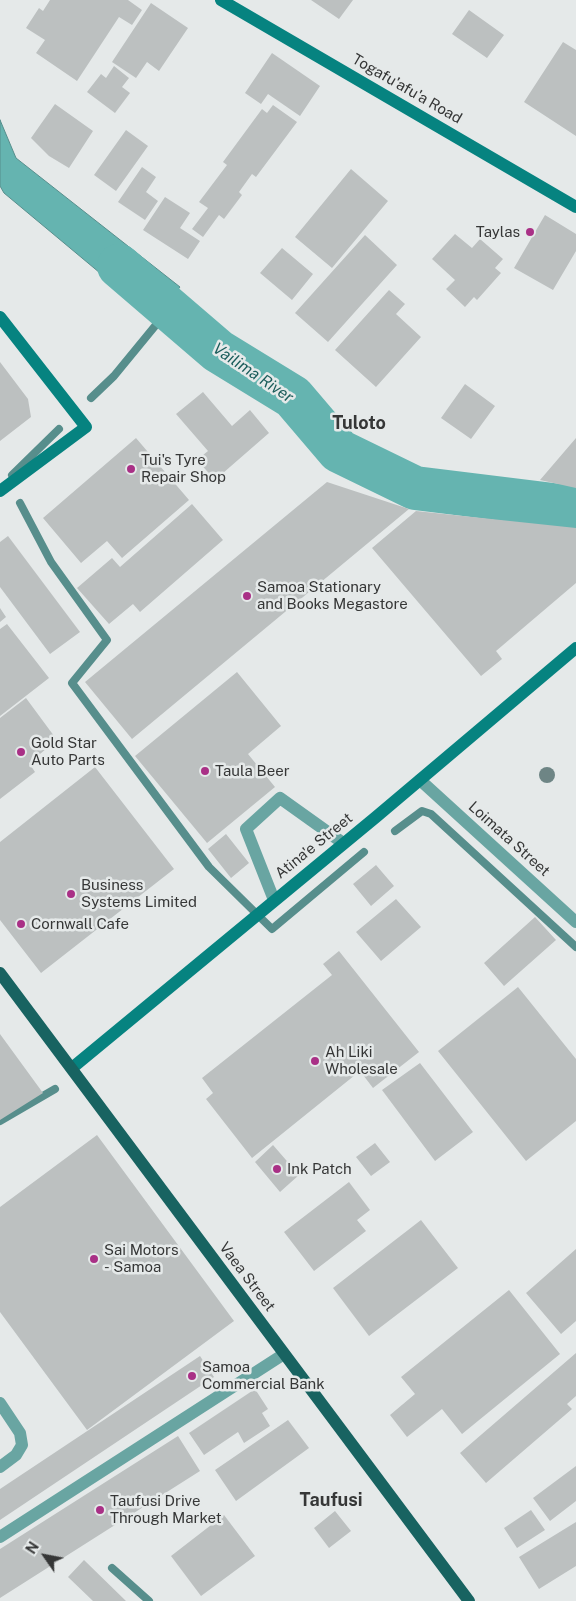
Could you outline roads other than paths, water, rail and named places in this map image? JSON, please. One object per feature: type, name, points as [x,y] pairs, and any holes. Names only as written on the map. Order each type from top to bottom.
[{"type":"main road","name":"Togafu'afu'a Road","points":[[221,0],[576,207]]},
{"type":"main road","points":[[0,317],[86,427],[0,492]]},
{"type":"main road","name":"Atina'e Street","points":[[72,1068],[420,780],[576,648]]},
{"type":"main road","name":"Vaea Street","points":[[0,973],[468,1601]]},
{"type":"street","name":"Loimata Street","points":[[420,780],[576,922]]},
{"type":"street","points":[[270,903],[246,829],[280,798],[344,843]]},
{"type":"street","points":[[0,1537],[284,1354]]},
{"type":"street","points":[[0,1403],[20,1433],[22,1445],[16,1455],[0,1467]]},
{"type":"water","points":[[0,120],[16,158],[180,287],[154,318],[4,193],[0,186]]},
{"type":"waterway","name":"Vailima River","points":[[119,266],[218,351],[293,397],[339,451],[415,488],[576,508]]},
{"type":"waterway","points":[[91,398],[114,376],[169,309]]},
{"type":"waterway","points":[[12,475],[59,429]]},
{"type":"waterway","points":[[20,503],[51,562],[107,640],[72,683],[209,867],[272,929],[364,852]]},
{"type":"waterway","points":[[395,831],[422,811],[431,814],[576,947]]},
{"type":"waterway","points":[[0,1121],[55,1089]]},
{"type":"waterway","points":[[112,1568],[149,1601]]},
{"type":"place","name":"Taylas","points":[[530,232]]},
{"type":"place","name":"Tui's Tyre Repair Shop","points":[[131,469]]},
{"type":"place","name":"Samoa Stationary and Books Megastore","points":[[247,596]]},
{"type":"place","name":"Gold Star Auto Parts","points":[[21,752]]},
{"type":"place","name":"Taula Beer","points":[[205,771]]},
{"type":"place","name":"Business Systems Limited","points":[[71,894]]},
{"type":"place","name":"Cornwall Cafe","points":[[21,924]]},
{"type":"place","name":"Ah Liki Wholesale","points":[[315,1061]]},
{"type":"place","name":"Ink Patch","points":[[277,1169]]},
{"type":"place","name":"Sai Motors - Samoa","points":[[94,1259]]},
{"type":"place","name":"Samoa Commercial Bank","points":[[192,1376]]},
{"type":"place","name":"Taufusi Drive Through Market","points":[[100,1510]]},
{"type":"district","name":"Tuloto","points":[[359,423]]},
{"type":"district","name":"Taufusi","points":[[331,1500]]}]
